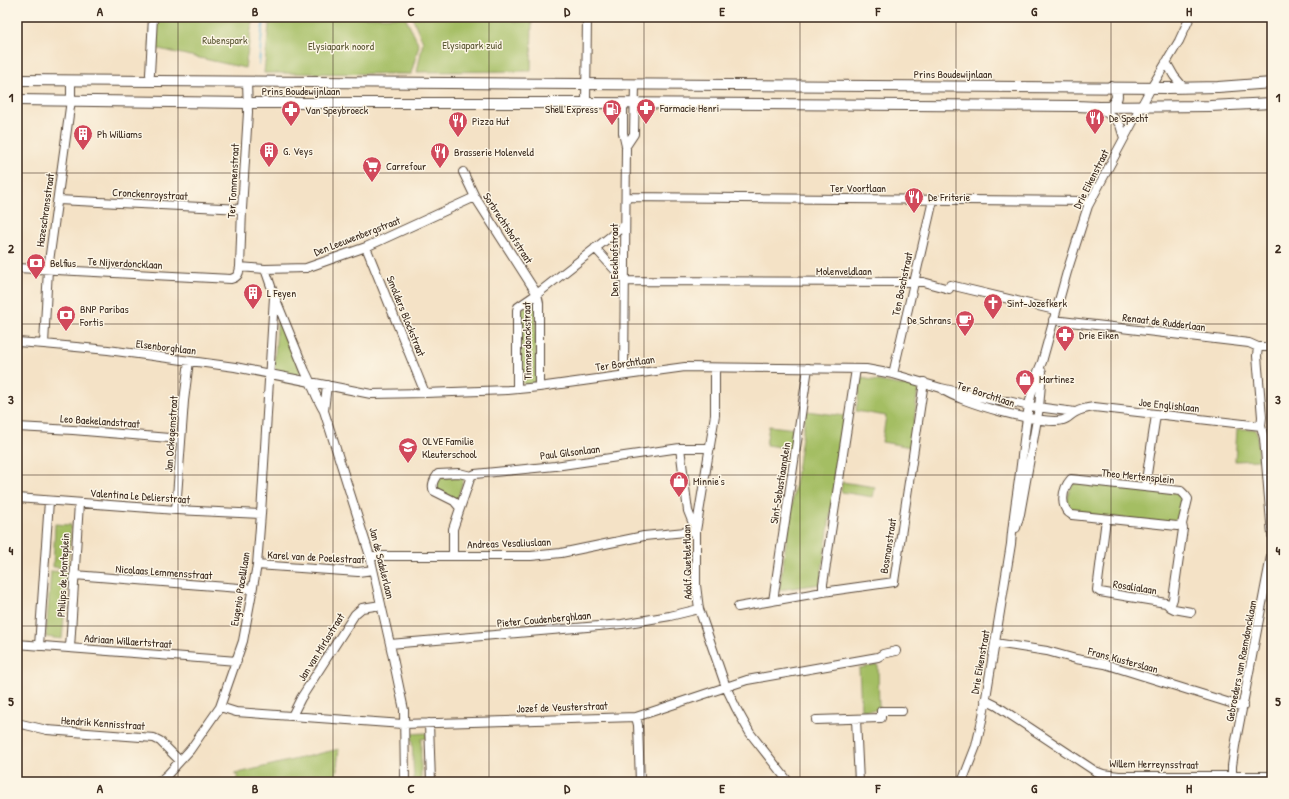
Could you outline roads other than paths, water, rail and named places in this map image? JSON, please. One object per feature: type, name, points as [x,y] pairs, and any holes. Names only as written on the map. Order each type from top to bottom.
[{"type":"main road","name":"Prins Boudewijnlaan","points":[[17,80],[1150,88],[1184,88],[1272,83]]},
{"type":"main road","points":[[1110,87],[1114,88],[1118,95],[1117,99],[1110,107]]},
{"type":"main road","name":"Prins Boudewijnlaan","points":[[17,100],[249,103],[586,102],[623,103],[634,105],[1099,107],[1210,106],[1272,103]]},
{"type":"street","points":[[150,74],[153,17]]},
{"type":"street","points":[[586,102],[585,83],[587,17]]},
{"type":"street","name":"Drie Eikenstraat","points":[[962,782],[976,746],[983,716],[984,700],[1011,544],[1013,516],[1029,406],[1055,310],[1090,201],[1150,88],[1179,41],[1190,17]]},
{"type":"street","points":[[1166,62],[1174,76],[1184,88]]},
{"type":"street","name":"Hazeschransstraat","points":[[44,344],[48,269],[71,100],[72,80]]},
{"type":"street","name":"Ter Tommenstraat","points":[[240,267],[249,103],[247,81]]},
{"type":"street","points":[[634,105],[635,84]]},
{"type":"street","name":"Den Eeckhofstraat","points":[[623,103],[623,133],[626,146],[626,307],[624,374]]},
{"type":"street","name":"Den Eeckhofstraat","points":[[626,146],[634,134],[634,105]]},
{"type":"street","points":[[1099,107],[1116,120],[1120,125],[1124,138]]},
{"type":"street","name":"Sorbrechtshofstraat","points":[[463,172],[474,197],[537,294]]},
{"type":"street","name":"Den Leeuwenbergstraat","points":[[240,267],[266,269],[306,268],[366,247],[474,197]]},
{"type":"street","name":"Ter Voortlaan","points":[[626,197],[1090,201]]},
{"type":"street","name":"Cronckenroystraat","points":[[58,200],[242,209]]},
{"type":"street","name":"Ten Boschstraat","points":[[893,374],[932,200]]},
{"type":"street","name":"Timmerdonckstraat","points":[[517,389],[518,307],[537,294],[625,225]]},
{"type":"street","name":"Smolders Blockstraat","points":[[366,247],[425,393]]},
{"type":"street","points":[[595,248],[625,281]]},
{"type":"street","name":"Te Nijverdoncklaan","points":[[17,268],[231,279],[236,278],[239,274],[240,267]]},
{"type":"street","points":[[266,269],[274,295]]},
{"type":"street","name":"Molenveldlaan","points":[[625,281],[923,282],[949,289],[950,284],[1055,310]]},
{"type":"street","name":"Timmerdonckstraat","points":[[537,294],[539,303],[539,387]]},
{"type":"street","name":"Eugenio Pacellilaan","points":[[159,782],[193,746],[220,708],[243,641],[257,565],[274,295]]},
{"type":"street","name":"Jan de Sadelerlaan","points":[[274,295],[318,402],[324,411],[370,556],[404,710],[405,782]]},
{"type":"street","name":"Renaat de Rudderlaan","points":[[1053,320],[1249,343],[1258,347],[1272,347]]},
{"type":"street","name":"Elsenborghlaan","points":[[17,342],[235,367],[311,382]]},
{"type":"street","points":[[1258,347],[1257,356],[1262,417],[1261,426],[1264,438],[1272,535]]},
{"type":"street","name":"Jan Ockegemstraat","points":[[176,510],[184,401],[189,361]]},
{"type":"street","name":"Drie Eikenstraat","points":[[1011,544],[1020,514],[1029,454],[1039,408],[1042,362]]},
{"type":"street","name":"Ter Borchtlaan","points":[[311,382],[371,394],[425,393],[539,387],[624,374],[685,367],[866,369],[893,374],[941,388],[998,401],[1008,401],[1039,408]]},
{"type":"street","name":"Adolf Queteletlaan","points":[[714,368],[715,415],[696,531],[696,585],[699,609],[726,687],[750,733],[787,780],[787,782]]},
{"type":"street","name":"Sint-Sebastiaanplein","points":[[773,601],[808,368]]},
{"type":"street","points":[[823,592],[856,369]]},
{"type":"street","name":"Bosmanstraat","points":[[738,607],[823,592],[894,582],[924,382]]},
{"type":"street","name":"Jan de Sadelerlaan","points":[[324,411],[327,385]]},
{"type":"street","name":"Ter Borchtlaan","points":[[941,388],[952,395],[995,410],[1037,419]]},
{"type":"street","name":"Joe Englishlaan","points":[[1039,408],[1075,412],[1087,408],[1094,408],[1261,426]]},
{"type":"street","name":"Joe Englishlaan","points":[[1037,419],[1057,421],[1063,420],[1070,417],[1075,412]]},
{"type":"street","points":[[1145,487],[1156,415]]},
{"type":"street","name":"Leo Baekelandstraat","points":[[17,427],[181,439]]},
{"type":"street","points":[[680,448],[688,511],[696,531]]},
{"type":"street","name":"Paul Gilsonlaan","points":[[460,508],[454,502],[434,491],[435,478],[438,474],[459,473],[471,476],[475,474],[555,466],[680,448],[710,448]]},
{"type":"street","points":[[453,556],[453,529],[471,476]]},
{"type":"street","name":"Theo Mertensplein","points":[[1071,479],[1145,487],[1181,491],[1185,495],[1188,499],[1182,524],[1177,526],[1072,515],[1067,512],[1063,504],[1067,484],[1071,479]]},
{"type":"street","name":"Valentina Le Delierstraat","points":[[17,498],[176,510],[261,514]]},
{"type":"street","name":"Philips de Monteplein","points":[[39,646],[49,501]]},
{"type":"street","name":"Philips de Monteplein","points":[[70,648],[79,503]]},
{"type":"street","name":"Rosalialaan","points":[[1106,519],[1096,590],[1100,592],[1166,603],[1174,609],[1191,612]]},
{"type":"street","points":[[1170,607],[1174,591],[1183,529],[1182,524]]},
{"type":"street","name":"Andreas Vesaliuslaan","points":[[370,556],[531,556],[561,553],[644,536],[696,531]]},
{"type":"street","name":"Gebroeders van Raemdoncklaan","points":[[1232,776],[1232,766],[1272,561],[1272,550]]},
{"type":"street","name":"Karel van de Poelestraat","points":[[257,565],[358,572],[373,570]]},
{"type":"street","name":"Nicolaas Lemmensstraat","points":[[74,576],[252,589]]},
{"type":"street","name":"Jan van Mirlostraat","points":[[292,716],[301,698],[354,614],[362,608],[381,605]]},
{"type":"street","name":"Pieter Coudenberghlaan","points":[[390,644],[622,624],[670,616],[699,609]]},
{"type":"street","name":"Frans Kusterslaan","points":[[995,643],[1047,651],[1076,659],[1105,664],[1243,707]]},
{"type":"street","name":"Adriaan Willaertstraat","points":[[17,644],[237,661]]},
{"type":"street","name":"Jozef de Veusterstraat","points":[[220,708],[236,712],[403,724],[636,716],[747,680],[878,657],[883,654],[896,651]]},
{"type":"street","name":"Willem Herreynsstraat","points":[[984,700],[997,706],[1070,755],[1095,771],[1103,774],[1119,776],[1272,776]]},
{"type":"street","points":[[816,720],[881,718],[881,711],[902,711]]},
{"type":"street","points":[[636,716],[638,725],[640,782]]},
{"type":"street","points":[[856,719],[858,782]]},
{"type":"street","name":"Hendrik Kennisstraat","points":[[17,723],[47,730],[154,738],[160,741],[180,761]]},
{"type":"street","points":[[429,723],[431,782]]},
{"type":"waterway","points":[[259,64],[262,31],[265,17]]},
{"type":"place","name":"Farmacie Henri","points":[[646,125]]},
{"type":"place","name":"Shell Express","points":[[612,126]]},
{"type":"place","name":"Van Speybroeck","points":[[291,127]]},
{"type":"place","name":"De Specht","points":[[1095,135]]},
{"type":"place","name":"Pizza Hut","points":[[458,138]]},
{"type":"place","name":"Ph Williams","points":[[83,151]]},
{"type":"place","name":"G. Veys","points":[[269,168]]},
{"type":"place","name":"Brasserie Molenveld","points":[[440,169]]},
{"type":"place","name":"Carrefour","points":[[372,183]]},
{"type":"place","name":"De Friterie","points":[[914,214]]},
{"type":"place","name":"Belfius","points":[[36,280]]},
{"type":"place","name":"L Feyen","points":[[253,310]]},
{"type":"place","name":"Sint-Jozefkerk","points":[[993,320]]},
{"type":"place","name":"BNP Paribas Fortis","points":[[66,332]]},
{"type":"place","name":"De Schrans","points":[[965,337]]},
{"type":"place","name":"Drie Eiken","points":[[1065,352]]},
{"type":"place","name":"Martinez","points":[[1025,396]]},
{"type":"place","name":"OLVE Familie Kleuterschool","points":[[408,464]]},
{"type":"place","name":"Minnie's","points":[[679,498]]},
{"type":"park label","name":"Rubenspark","points":[[225,40]]},
{"type":"park label","name":"Elysiapark zuid","points":[[472,45]]},
{"type":"park label","name":"Elysiapark noord","points":[[341,46]]}]
